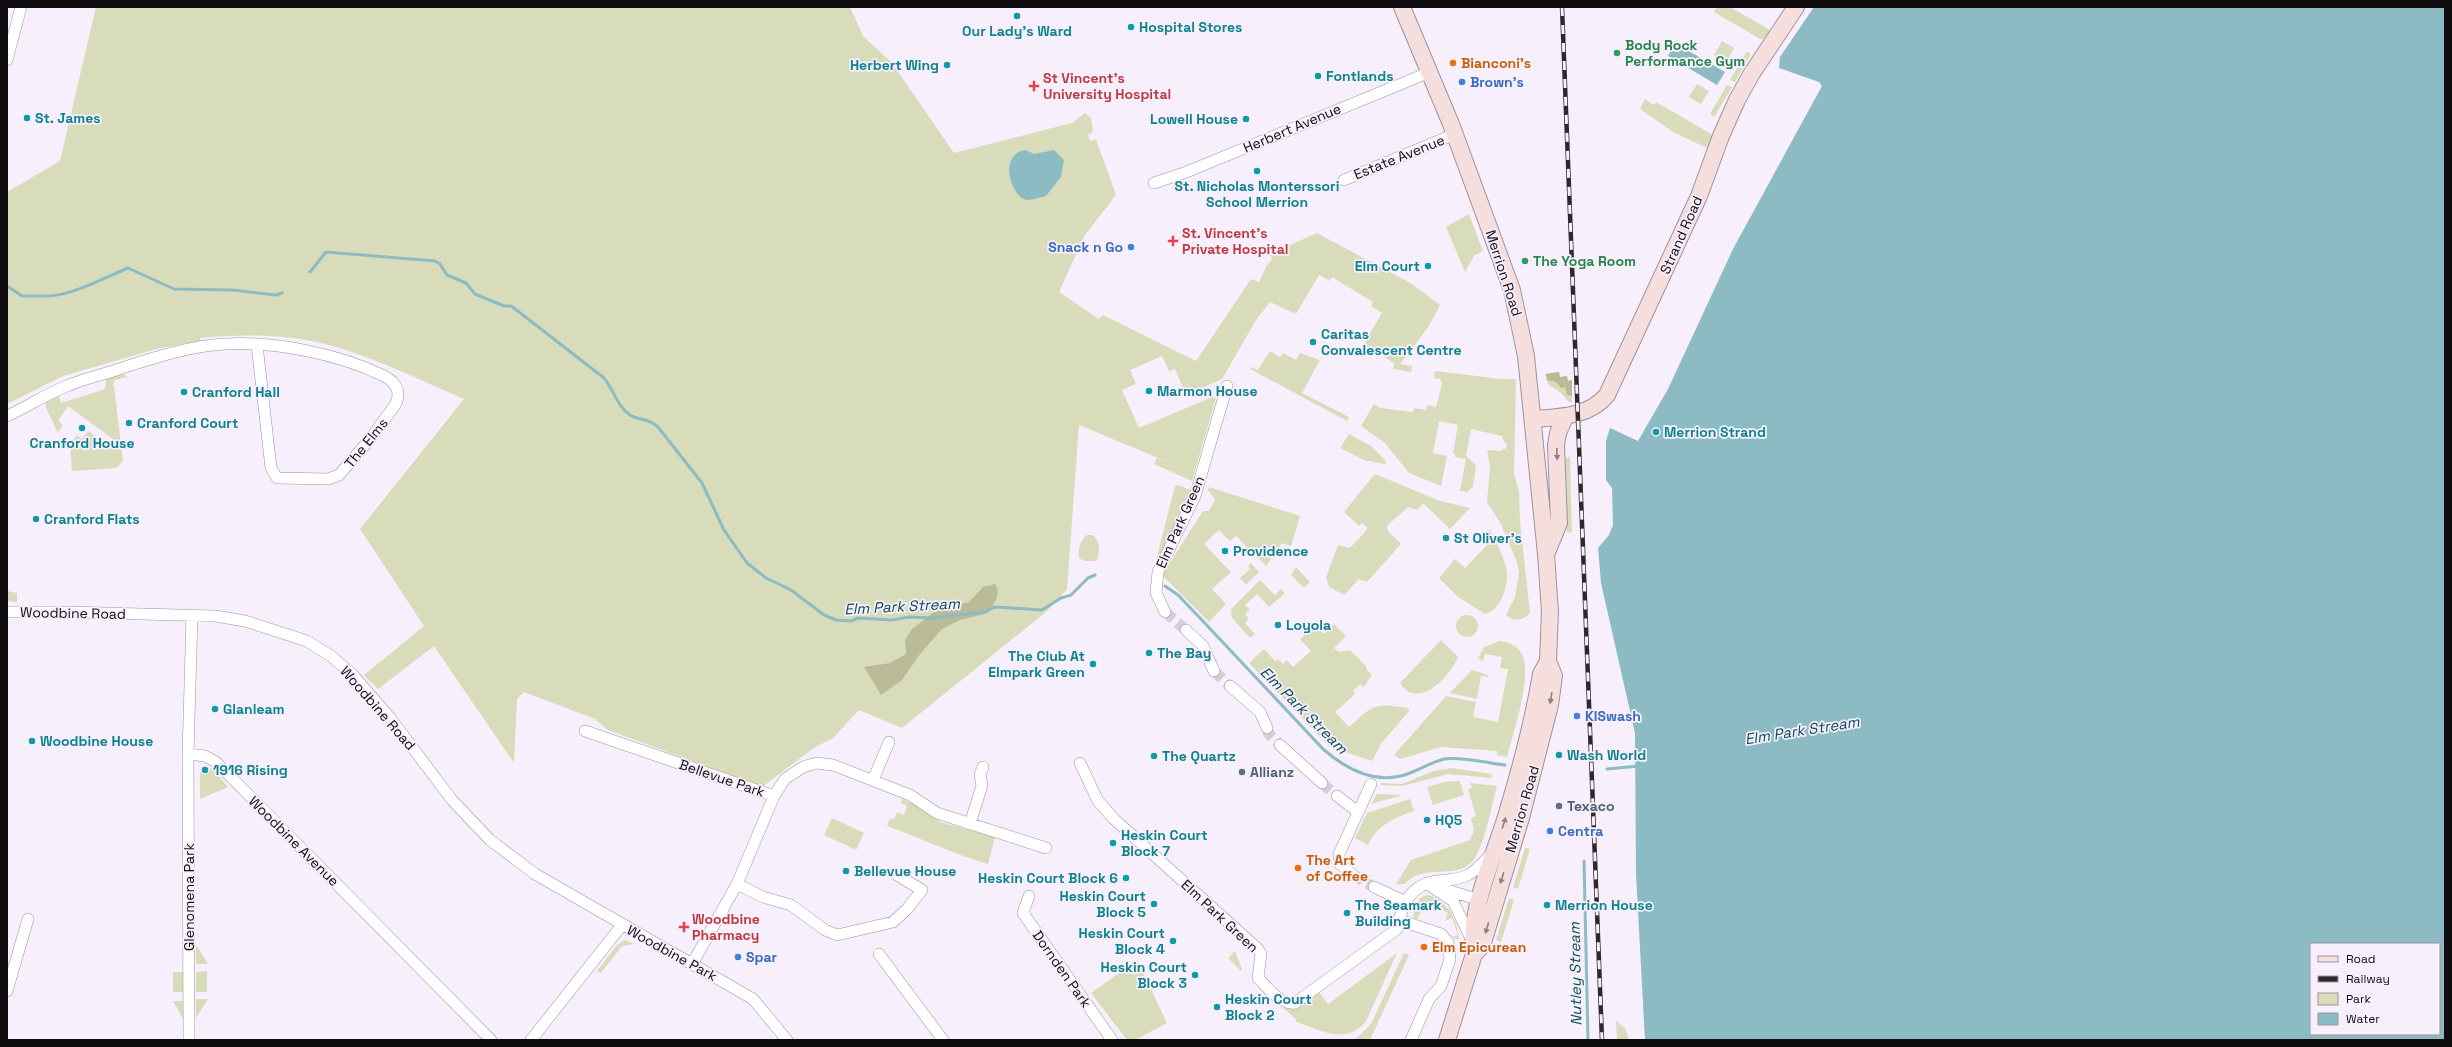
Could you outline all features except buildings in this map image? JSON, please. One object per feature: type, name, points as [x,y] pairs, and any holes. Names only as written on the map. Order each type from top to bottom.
[{"type":"main road","name":"Merrion Road","points":[[1402,7],[1455,134],[1512,290],[1524,343],[1533,419],[1550,612],[1548,661],[1554,676],[1550,705],[1521,818],[1487,902],[1447,1040]]},
{"type":"main road","name":"Strand Road","points":[[1533,419],[1565,417],[1600,404],[1607,395],[1698,200],[1737,100],[1752,73],[1796,7]]},
{"type":"main road","name":"Merrion Road","points":[[1546,554],[1559,523],[1556,445],[1558,433],[1565,417]]},
{"type":"main road","name":"Merrion Road","points":[[1487,902],[1496,848],[1530,729],[1541,674],[1548,661]]},
{"type":"street","points":[[7,60],[21,7]]},
{"type":"street","name":"Herbert Avenue","points":[[1154,184],[1430,72]]},
{"type":"street","name":"Estate Avenue","points":[[1344,180],[1455,134]]},
{"type":"street","name":"The Elms","points":[[7,416],[67,386],[159,356],[196,348],[225,344],[257,345],[303,349],[347,361],[366,368],[395,384],[398,400],[371,438],[339,475],[328,478],[277,478],[271,468],[257,345]]},
{"type":"street","name":"Elm Park Green","points":[[1165,612],[1156,592],[1158,572],[1195,496],[1227,386]]},
{"type":"street","name":"Woodbine Road","points":[[7,612],[192,615],[245,621],[307,641],[331,656],[353,675],[391,719],[452,800],[490,840],[535,874],[622,925]]},
{"type":"street","points":[[188,754],[192,615]]},
{"type":"street","points":[[1186,630],[1203,646],[1214,671]]},
{"type":"street","points":[[1230,686],[1260,712],[1267,728]]},
{"type":"street","name":"Bellevue Park","points":[[585,730],[774,796],[738,884],[692,964]]},
{"type":"street","points":[[873,780],[889,742]]},
{"type":"street","points":[[1280,745],[1322,783]]},
{"type":"street","name":"Glenomena Park","points":[[188,754],[189,1040]]},
{"type":"street","name":"Woodbine Avenue","points":[[188,754],[205,756],[216,762],[491,1040]]},
{"type":"street","points":[[774,796],[785,779],[793,772],[816,763],[833,765],[910,795],[938,813],[970,824],[1034,840],[1046,848]]},
{"type":"street","name":"Elm Park Green","points":[[1080,763],[1098,801],[1114,819],[1258,949],[1261,954],[1258,978],[1283,1001],[1295,1003],[1397,929],[1404,901]]},
{"type":"street","points":[[970,824],[982,785],[980,775],[983,767]]},
{"type":"street","points":[[1353,875],[1340,864],[1339,854],[1371,784]]},
{"type":"street","points":[[1337,796],[1358,812]]},
{"type":"street","name":"Merrion Road","points":[[1426,884],[1467,876],[1479,868],[1496,848]]},
{"type":"street","points":[[738,884],[762,897],[791,905],[825,930],[837,935],[892,922],[906,909],[922,890],[897,876]]},
{"type":"street","points":[[1426,884],[1453,901],[1473,948]]},
{"type":"street","points":[[1374,886],[1404,901],[1413,890],[1426,884],[1487,902]]},
{"type":"street","name":"Dornden Park","points":[[1029,896],[1023,913],[1112,1040]]},
{"type":"street","points":[[7,991],[28,919]]},
{"type":"street","points":[[1399,920],[1441,934],[1448,942],[1450,959],[1441,986],[1429,999],[1411,1040]]},
{"type":"street","name":"Woodbine Park","points":[[531,1040],[622,925],[753,999],[779,1028],[787,1040]]},
{"type":"street","points":[[879,954],[942,1040]]},
{"type":"green space","points":[[96,7],[850,7],[863,36],[892,63],[954,153],[1072,123],[1085,113],[1091,118],[1093,132],[1088,135],[1090,141],[1096,139],[1116,195],[1085,235],[1059,292],[1099,319],[1103,315],[1196,361],[1251,279],[1259,282],[1267,265],[1272,259],[1270,254],[1317,233],[1412,284],[1440,305],[1429,326],[1400,364],[1412,366],[1411,372],[1393,369],[1394,363],[1366,346],[1365,342],[1382,313],[1371,306],[1373,302],[1332,277],[1330,281],[1319,275],[1296,314],[1270,302],[1256,320],[1222,379],[1186,395],[1175,369],[1169,371],[1162,356],[1130,370],[1136,384],[1122,390],[1139,428],[1212,397],[1216,398],[1192,481],[1154,464],[1157,458],[1173,464],[1079,425],[1067,589],[1046,612],[902,728],[859,710],[833,738],[814,748],[762,787],[608,730],[595,719],[524,692],[517,699],[514,763],[434,646],[378,689],[364,675],[424,626],[360,529],[464,399],[364,356],[329,345],[313,341],[281,337],[232,336],[200,338],[201,341],[160,348],[63,376],[7,404],[7,192],[60,161]]},
{"type":"green space","points":[[1717,7],[1730,7],[1770,30],[1764,39],[1760,39],[1714,12]]},
{"type":"green space","points":[[1722,41],[1734,48],[1726,62],[1714,55]]},
{"type":"green space","points":[[1747,51],[1751,54],[1735,82],[1730,80]]},
{"type":"green space","points":[[1697,84],[1709,91],[1701,104],[1689,97]]},
{"type":"green space","points":[[1727,85],[1732,87],[1714,117],[1710,114]]},
{"type":"green space","points":[[1645,99],[1654,105],[1656,102],[1713,135],[1707,148],[1673,132],[1640,109]]},
{"type":"green space","points":[[1469,214],[1483,251],[1474,256],[1465,272],[1446,227]]},
{"type":"green space","points":[[1270,351],[1280,357],[1283,353],[1296,360],[1300,353],[1320,360],[1302,393],[1349,417],[1347,421],[1250,369],[1251,367],[1258,370]]},
{"type":"green space","points":[[1435,371],[1501,379],[1516,379],[1514,474],[1519,491],[1520,522],[1530,613],[1525,618],[1515,620],[1506,615],[1515,597],[1519,572],[1517,562],[1501,524],[1487,502],[1490,467],[1487,450],[1502,451],[1503,449],[1506,449],[1507,443],[1504,442],[1502,436],[1471,429],[1466,456],[1476,465],[1473,487],[1467,492],[1460,491],[1466,459],[1455,457],[1455,454],[1453,453],[1458,425],[1439,421],[1433,453],[1447,456],[1441,486],[1409,473],[1385,443],[1361,426],[1374,404],[1380,408],[1413,412],[1414,408],[1426,410],[1427,405],[1436,407],[1442,384],[1440,379],[1434,378]]},
{"type":"green space","points":[[1559,372],[1560,377],[1567,376],[1568,381],[1572,380],[1572,402],[1569,402],[1561,393],[1548,384],[1545,374]]},
{"type":"green space","points":[[1559,372],[1560,377],[1567,376],[1568,381],[1572,380],[1572,396],[1567,395],[1565,387],[1561,388],[1556,382],[1547,380],[1546,374]]},
{"type":"green space","points":[[121,373],[128,377],[115,380],[112,386],[114,386],[123,461],[116,468],[72,471],[70,444],[77,435],[82,439],[88,431],[112,448],[117,442],[68,406],[58,421],[63,425],[58,433],[46,408],[45,401],[58,393],[61,403],[105,389],[107,376]]},
{"type":"green space","points":[[1349,434],[1371,446],[1386,461],[1385,464],[1364,460],[1340,448]]},
{"type":"green space","points":[[1570,457],[1572,532],[1567,533],[1563,458]]},
{"type":"green space","points":[[1375,474],[1440,501],[1470,508],[1450,529],[1423,503],[1417,510],[1408,507],[1387,526],[1388,531],[1401,544],[1367,582],[1359,579],[1344,595],[1329,587],[1326,577],[1338,545],[1350,548],[1366,531],[1367,527],[1362,523],[1359,526],[1344,512]]},
{"type":"green space","points":[[1178,485],[1192,491],[1155,564],[1175,486]]},
{"type":"green space","points":[[1209,487],[1300,516],[1291,546],[1282,543],[1266,566],[1236,536],[1230,541],[1219,530],[1204,544],[1231,572],[1212,589],[1226,604],[1209,622],[1162,575],[1203,511],[1209,511],[1215,500],[1208,490]]},
{"type":"green space","points":[[1490,530],[1505,562],[1507,580],[1506,587],[1500,601],[1496,607],[1485,614],[1458,597],[1439,578],[1455,559],[1465,568],[1489,543],[1484,536]]},
{"type":"green space","points":[[1087,535],[1093,535],[1098,544],[1099,554],[1096,561],[1085,561],[1079,558],[1080,545]]},
{"type":"green space","points":[[1251,563],[1259,572],[1246,585],[1240,578],[1250,569],[1248,566]]},
{"type":"green space","points":[[1296,567],[1310,582],[1304,588],[1291,575]]},
{"type":"green space","points":[[1260,580],[1275,595],[1281,589],[1285,593],[1269,607],[1257,594],[1245,605],[1250,610],[1245,614],[1249,619],[1245,623],[1255,634],[1250,638],[1232,618],[1231,609]]},
{"type":"green space","points":[[995,584],[998,591],[995,603],[988,613],[960,620],[942,629],[920,654],[902,680],[881,695],[864,667],[890,663],[906,654],[905,640],[912,629],[938,609],[969,602],[983,587]]},
{"type":"green space","points":[[7,591],[17,593],[17,602],[7,601]]},
{"type":"green space","points":[[1467,615],[1475,618],[1478,626],[1475,634],[1467,637],[1459,634],[1456,626],[1459,618]]},
{"type":"green space","points":[[1334,624],[1346,636],[1334,648],[1339,652],[1350,650],[1366,666],[1367,670],[1372,675],[1364,687],[1360,684],[1353,691],[1355,694],[1335,712],[1349,727],[1375,707],[1396,706],[1408,708],[1409,711],[1381,744],[1372,761],[1330,747],[1249,663],[1264,649],[1275,661],[1278,659],[1283,664],[1287,660],[1293,667],[1311,651],[1300,639],[1315,625],[1324,634]]},
{"type":"green space","points":[[1441,640],[1458,657],[1454,665],[1433,688],[1416,694],[1407,691],[1400,683]]},
{"type":"green space","points":[[1500,641],[1518,648],[1525,663],[1524,689],[1507,757],[1497,755],[1497,751],[1441,747],[1400,759],[1394,755],[1446,696],[1476,702],[1473,717],[1498,722],[1508,669],[1500,668],[1502,657],[1485,654],[1483,662],[1478,658],[1484,647]]},
{"type":"green space","points":[[1472,670],[1488,675],[1488,677],[1481,676],[1477,699],[1450,693]]},
{"type":"green space","points":[[205,767],[213,769],[228,787],[200,799],[200,773]]},
{"type":"green space","points":[[1452,768],[1492,774],[1491,778],[1448,774],[1403,786],[1380,785],[1381,783],[1402,784],[1433,771]]},
{"type":"green space","points":[[1460,781],[1464,795],[1433,805],[1427,787],[1444,782]]},
{"type":"green space","points":[[1470,783],[1497,786],[1484,838],[1477,854],[1470,863],[1462,868],[1453,871],[1423,874],[1413,877],[1405,884],[1396,884],[1411,860],[1470,840],[1474,830],[1471,818],[1476,816],[1468,789],[1472,788]]},
{"type":"green space","points":[[1377,794],[1403,795],[1371,804]]},
{"type":"green space","points":[[902,799],[918,806],[940,822],[995,837],[988,864],[962,856],[887,826],[890,818],[894,819],[897,812],[904,815],[907,806],[901,803]]},
{"type":"green space","points":[[1410,799],[1414,811],[1386,824],[1376,833],[1368,845],[1355,838],[1367,813]]},
{"type":"green space","points":[[832,818],[864,833],[856,850],[824,835]]},
{"type":"green space","points":[[1525,848],[1530,849],[1518,889],[1513,887]]},
{"type":"green space","points":[[1426,895],[1439,900],[1450,911],[1456,925],[1458,932],[1459,940],[1452,937],[1458,935],[1452,918],[1445,921],[1448,913],[1426,902],[1417,919],[1415,919],[1413,916],[1420,898]]},
{"type":"green space","points":[[1509,898],[1514,900],[1501,942],[1496,940]]},
{"type":"green space","points":[[625,940],[634,944],[622,946],[601,973],[597,971],[617,945]]},
{"type":"green space","points":[[197,946],[208,964],[196,964]]},
{"type":"green space","points":[[1235,951],[1242,969],[1241,971],[1228,958]]},
{"type":"green space","points":[[1397,953],[1366,1021],[1358,1029],[1350,1033],[1332,1034],[1323,1032],[1295,1021],[1296,1019],[1283,1008],[1319,992],[1328,1004]]},
{"type":"green space","points":[[1404,953],[1409,955],[1370,1040],[1355,1040],[1371,1024]]},
{"type":"green space","points":[[1137,960],[1167,1023],[1135,1040],[1127,1040],[1091,993]]},
{"type":"green space","points":[[207,971],[207,992],[196,992],[196,972]]},
{"type":"green space","points":[[173,972],[184,972],[184,992],[173,992]]},
{"type":"green space","points":[[196,999],[208,999],[196,1018]]},
{"type":"green space","points":[[173,1001],[184,1001],[184,1019],[183,1019]]},
{"type":"green space","points":[[1616,1021],[1625,1028],[1629,1040],[1617,1040]]},
{"type":"water","points":[[1814,7],[2445,7],[2445,1040],[1645,1040],[1636,874],[1635,733],[1601,583],[1598,548],[1609,535],[1613,525],[1612,488],[1606,480],[1606,441],[1610,428],[1638,441],[1668,389],[1733,249],[1822,86],[1819,82],[1779,68],[1780,57]]},
{"type":"water","points":[[1675,43],[1725,72],[1717,85],[1668,56]]},
{"type":"water","points":[[1025,150],[1034,154],[1054,150],[1064,160],[1061,177],[1046,196],[1027,200],[1021,198],[1012,185],[1009,168],[1011,160],[1016,154]]},
{"type":"waterway","name":"Elm Park Stream","points":[[310,272],[326,252],[435,261],[440,264],[447,275],[466,283],[475,294],[504,306],[511,306],[604,378],[619,403],[630,415],[647,420],[658,427],[702,483],[724,530],[747,563],[766,578],[791,590],[824,615],[836,620],[851,621],[858,618],[892,620],[909,617],[933,618],[984,612],[995,607],[1042,610],[1061,598],[1071,595],[1088,578],[1095,575]]},
{"type":"waterway","name":"Elm Park Stream","points":[[7,286],[22,296],[58,295],[100,281],[128,268],[174,289],[233,290],[276,295],[282,293]]},
{"type":"waterway","name":"Elm Park Stream","points":[[1165,586],[1178,595],[1323,749],[1332,757],[1352,769],[1374,777],[1386,778],[1398,777],[1435,762],[1450,758],[1505,765]]},
{"type":"waterway","name":"Elm Park Stream","points":[[1607,769],[1639,766]]},
{"type":"waterway","name":"Nutley Stream","points":[[1584,861],[1588,1040]]},
{"type":"tunnel","points":[[1165,612],[1186,630]]},
{"type":"tunnel","points":[[1214,671],[1230,686]]},
{"type":"tunnel","points":[[1267,728],[1269,734],[1280,745]]},
{"type":"tunnel","points":[[1322,783],[1337,796]]},
{"type":"tunnel","points":[[1353,875],[1374,887]]},
{"type":"railway","points":[[1562,7],[1602,1040]]},
{"type":"place","name":"Our Lady's Ward","points":[[1017,16]]},
{"type":"place","name":"Hospital Stores","points":[[1131,27]]},
{"type":"place","name":"Body Rock Performance Gym","points":[[1617,53]]},
{"type":"place","name":"Bianconi's","points":[[1453,63]]},
{"type":"place","name":"Herbert Wing","points":[[947,65]]},
{"type":"place","name":"Fontlands","points":[[1318,76]]},
{"type":"place","name":"Brown's","points":[[1462,82]]},
{"type":"place","name":"St Vincent's University Hospital","points":[[1034,86]]},
{"type":"place","name":"St. James","points":[[27,118]]},
{"type":"place","name":"Lowell House","points":[[1246,119]]},
{"type":"place","name":"St. Nicholas Monterssori School Merrion","points":[[1257,171]]},
{"type":"place","name":"St. Vincent's Private Hospital","points":[[1173,241]]},
{"type":"place","name":"Snack n Go","points":[[1131,247]]},
{"type":"place","name":"The Yoga Room","points":[[1525,261]]},
{"type":"place","name":"Elm Court","points":[[1428,266]]},
{"type":"place","name":"Caritas Convalescent Centre","points":[[1313,342]]},
{"type":"place","name":"Marmon House","points":[[1149,391]]},
{"type":"place","name":"Cranford Hall","points":[[184,392]]},
{"type":"place","name":"Cranford Court","points":[[129,423]]},
{"type":"place","name":"Cranford House","points":[[82,428]]},
{"type":"place","name":"Merrion Strand","points":[[1656,432]]},
{"type":"place","name":"Cranford Flats","points":[[36,519]]},
{"type":"place","name":"St Oliver's","points":[[1446,538]]},
{"type":"place","name":"Providence","points":[[1225,551]]},
{"type":"place","name":"Loyola","points":[[1278,625]]},
{"type":"place","name":"The Bay","points":[[1149,653]]},
{"type":"place","name":"The Club At Elmpark Green","points":[[1093,664]]},
{"type":"place","name":"Glanleam","points":[[215,709]]},
{"type":"place","name":"KISwash","points":[[1577,716]]},
{"type":"place","name":"Woodbine House","points":[[32,741]]},
{"type":"place","name":"Wash World","points":[[1559,755]]},
{"type":"place","name":"The Quartz","points":[[1154,756]]},
{"type":"place","name":"1916 Rising","points":[[205,770]]},
{"type":"place","name":"Allianz","points":[[1242,772]]},
{"type":"place","name":"Texaco","points":[[1559,806]]},
{"type":"place","name":"HQ5","points":[[1427,820]]},
{"type":"place","name":"Centra","points":[[1550,831]]},
{"type":"place","name":"Heskin Court Block 7","points":[[1113,843]]},
{"type":"place","name":"The Art of Coffee","points":[[1298,868]]},
{"type":"place","name":"Bellevue House","points":[[846,871]]},
{"type":"place","name":"Heskin Court Block 6","points":[[1126,878]]},
{"type":"place","name":"Heskin Court Block 5","points":[[1154,904]]},
{"type":"place","name":"Merrion House","points":[[1547,905]]},
{"type":"place","name":"The Seamark Building","points":[[1347,913]]},
{"type":"place","name":"Woodbine Pharmacy","points":[[684,927]]},
{"type":"place","name":"Heskin Court Block 4","points":[[1173,941]]},
{"type":"place","name":"Elm Epicurean","points":[[1424,947]]},
{"type":"place","name":"Spar","points":[[738,957]]},
{"type":"place","name":"Heskin Court Block 3","points":[[1195,975]]},
{"type":"place","name":"Heskin Court Block 2","points":[[1217,1007]]}]
